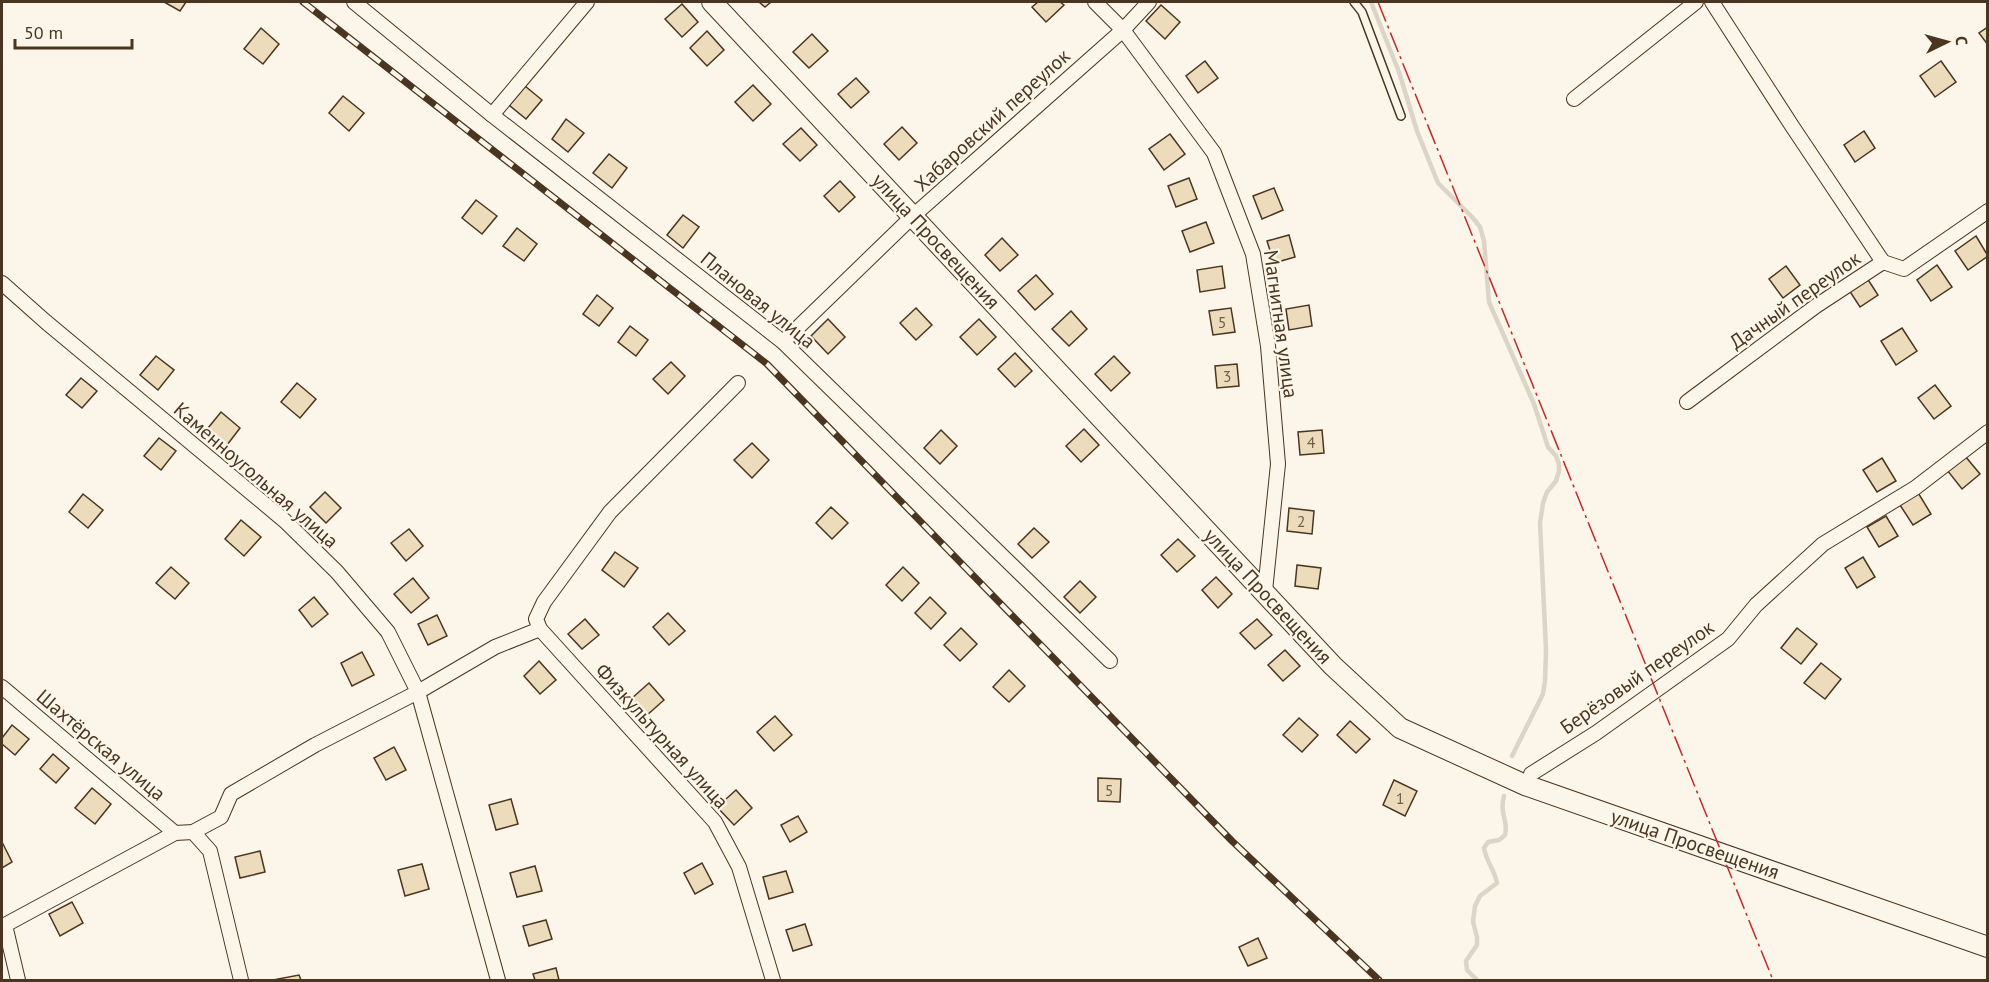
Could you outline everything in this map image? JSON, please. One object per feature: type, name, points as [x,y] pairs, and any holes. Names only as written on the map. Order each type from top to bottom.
[{"type":"street","name":"Плановая улица","points":[[354,2],[492,115],[783,342],[1110,661]]},
{"type":"street","points":[[492,115],[587,2]]},
{"type":"street","name":"улица Просвещения","points":[[712,2],[1333,666],[1400,728],[1525,784],[1988,947]]},
{"type":"street","name":"Магнитная улица","points":[[1095,2],[1123,30],[1214,153],[1253,254],[1268,346],[1278,464],[1265,591]]},
{"type":"street","name":"Хабаровский переулок","points":[[783,342],[913,216],[1123,30],[1149,2]]},
{"type":"street","points":[[1574,99],[1696,2]]},
{"type":"street","points":[[1712,2],[1884,262]]},
{"type":"street","name":"Дачный переулок","points":[[1688,402],[1816,306],[1884,262],[1904,269],[1988,211]]},
{"type":"street","name":"Каменноугольная улица","points":[[2,283],[292,528],[337,573],[388,633],[418,692],[498,981]]},
{"type":"street","points":[[18,981],[5,925],[175,833],[193,832],[221,817],[231,794],[315,745],[418,692],[495,647],[540,629],[536,619],[544,602],[610,512],[738,382]]},
{"type":"street","name":"Берёзовый переулок","points":[[1531,774],[1596,732],[1728,639],[1756,605],[1823,544],[1915,488],[1988,432]]},
{"type":"street","name":"Физкультурная улица","points":[[540,629],[715,822],[739,867],[773,981]]},
{"type":"street","name":"Шахтёрская улица","points":[[2,687],[175,833]]},
{"type":"street","points":[[193,832],[210,851],[242,981]]},
{"type":"lane","points":[[1354,2],[1362,12],[1401,116]]},
{"type":"building","points":[[164,2],[186,2],[180,11]]},
{"type":"building","points":[[759,2],[771,2],[765,7]]},
{"type":"building","points":[[1038,2],[1060,2],[1064,5],[1046,22],[1032,7]]},
{"type":"building","points":[[682,4],[698,22],[682,37],[665,19]]},
{"type":"building","points":[[1161,5],[1180,22],[1165,39],[1146,21]]},
{"type":"building","points":[[1988,27],[1988,45],[1979,33]]},
{"type":"building","points":[[261,28],[279,44],[263,64],[244,49]]},
{"type":"building","points":[[707,31],[724,50],[707,66],[690,48]]},
{"type":"building","points":[[812,34],[828,51],[809,68],[793,52]]},
{"type":"building","points":[[1205,61],[1218,78],[1198,93],[1186,76]]},
{"type":"building","points":[[1941,61],[1956,82],[1935,97],[1920,76]]},
{"type":"building","points":[[856,78],[869,92],[851,108],[838,94]]},
{"type":"building","points":[[753,85],[771,104],[753,121],[735,102]]},
{"type":"building","points":[[525,86],[542,100],[526,119],[509,105]]},
{"type":"building","points":[[343,96],[364,113],[349,131],[329,113]]},
{"type":"building","points":[[566,119],[584,133],[568,152],[552,139]]},
{"type":"building","points":[[902,127],[917,143],[899,160],[884,144]]},
{"type":"building","points":[[801,128],[817,145],[800,161],[783,144]]},
{"type":"building","points":[[1864,131],[1875,148],[1855,162],[1844,145]]},
{"type":"building","points":[[1170,134],[1185,154],[1164,170],[1149,149]]},
{"type":"building","points":[[609,154],[627,168],[612,188],[593,173]]},
{"type":"building","points":[[1189,178],[1197,199],[1176,207],[1168,186]]},
{"type":"building","points":[[840,181],[855,197],[839,212],[824,196]]},
{"type":"building","points":[[1274,188],[1283,210],[1262,219],[1253,196]]},
{"type":"building","points":[[476,200],[497,216],[482,234],[462,218]]},
{"type":"building","points":[[683,215],[699,227],[683,248],[667,235]]},
{"type":"building","points":[[1206,222],[1214,243],[1190,252],[1182,231]]},
{"type":"building","points":[[517,228],[537,244],[524,261],[503,246]]},
{"type":"building","points":[[1289,235],[1295,257],[1274,263],[1267,241]]},
{"type":"building","points":[[1976,236],[1988,256],[1968,270],[1955,251]]},
{"type":"building","points":[[1002,238],[1018,255],[1000,271],[985,255]]},
{"type":"building","points":[[1937,265],[1952,287],[1931,301],[1917,280]]},
{"type":"building","points":[[1222,266],[1225,288],[1200,292],[1197,270]]},
{"type":"building","points":[[1786,266],[1800,285],[1783,298],[1769,279]]},
{"type":"building","points":[[1036,275],[1053,294],[1035,310],[1018,291]]},
{"type":"building","points":[[1865,275],[1878,295],[1860,307],[1847,287]]},
{"type":"building","points":[[597,295],[613,308],[599,326],[583,314]]},
{"type":"building","points":[[1309,305],[1312,326],[1289,330],[1286,309]]},
{"type":"building","points":[[916,308],[932,325],[916,340],[900,323]]},
{"type":"building","points":[[1231,308],[1235,332],[1213,335],[1209,311]]},
{"type":"building","points":[[1071,311],[1087,329],[1069,346],[1052,329]]},
{"type":"building","points":[[828,319],[845,337],[828,354],[811,336]]},
{"type":"building","points":[[979,319],[996,337],[977,355],[960,337]]},
{"type":"building","points":[[630,326],[648,340],[636,356],[618,342]]},
{"type":"building","points":[[1902,328],[1917,351],[1896,365],[1881,341]]},
{"type":"building","points":[[1015,353],[1032,371],[1015,387],[998,369]]},
{"type":"building","points":[[156,356],[174,370],[158,390],[140,375]]},
{"type":"building","points":[[1114,356],[1130,373],[1111,391],[1095,374]]},
{"type":"building","points":[[671,362],[685,376],[668,394],[653,379]]},
{"type":"building","points":[[1237,364],[1239,386],[1217,388],[1215,366]]},
{"type":"building","points":[[81,378],[97,391],[82,408],[66,395]]},
{"type":"building","points":[[297,383],[316,399],[300,418],[281,402]]},
{"type":"building","points":[[1935,385],[1951,406],[1934,419],[1918,398]]},
{"type":"building","points":[[221,412],[240,428],[224,449],[204,433]]},
{"type":"building","points":[[1084,429],[1099,445],[1081,462],[1066,446]]},
{"type":"building","points":[[941,430],[957,446],[940,464],[924,448]]},
{"type":"building","points":[[1322,430],[1324,453],[1300,455],[1298,432]]},
{"type":"building","points":[[159,438],[176,451],[161,470],[144,456]]},
{"type":"building","points":[[752,443],[769,460],[752,478],[734,460]]},
{"type":"building","points":[[1965,456],[1980,474],[1962,489],[1947,470]]},
{"type":"building","points":[[1882,458],[1896,481],[1877,492],[1863,470]]},
{"type":"building","points":[[1917,491],[1931,514],[1913,525],[1898,502]]},
{"type":"building","points":[[325,492],[341,508],[326,523],[310,507]]},
{"type":"building","points":[[83,494],[103,510],[88,528],[69,512]]},
{"type":"building","points":[[831,507],[848,523],[832,539],[816,523]]},
{"type":"building","points":[[1289,508],[1314,511],[1312,534],[1287,531]]},
{"type":"building","points":[[1886,516],[1898,536],[1879,547],[1867,527]]},
{"type":"building","points":[[241,520],[261,537],[244,556],[225,539]]},
{"type":"building","points":[[1034,528],[1049,542],[1032,558],[1018,544]]},
{"type":"building","points":[[409,529],[423,546],[406,561],[391,543]]},
{"type":"building","points":[[1178,539],[1195,556],[1177,572],[1161,555]]},
{"type":"building","points":[[615,552],[638,568],[624,587],[602,570]]},
{"type":"building","points":[[1863,557],[1875,577],[1857,588],[1845,568]]},
{"type":"building","points":[[1297,565],[1321,568],[1318,589],[1295,586]]},
{"type":"building","points":[[171,567],[189,583],[175,599],[156,583]]},
{"type":"building","points":[[903,567],[919,583],[902,601],[886,585]]},
{"type":"building","points":[[1216,577],[1232,594],[1218,608],[1202,590]]},
{"type":"building","points":[[413,578],[429,598],[411,613],[394,594]]},
{"type":"building","points":[[1080,581],[1096,597],[1080,613],[1064,597]]},
{"type":"building","points":[[314,597],[328,614],[312,627],[299,610]]},
{"type":"building","points":[[930,597],[946,613],[931,629],[915,613]]},
{"type":"building","points":[[668,613],[685,631],[669,645],[653,627]]},
{"type":"building","points":[[437,615],[447,636],[428,645],[418,624]]},
{"type":"building","points":[[585,619],[599,635],[582,649],[568,634]]},
{"type":"building","points":[[1257,619],[1272,635],[1255,649],[1240,633]]},
{"type":"building","points":[[961,628],[977,644],[960,661],[944,645]]},
{"type":"building","points":[[1797,628],[1817,644],[1801,664],[1781,648]]},
{"type":"building","points":[[1285,650],[1300,666],[1283,681],[1268,665]]},
{"type":"building","points":[[362,652],[374,675],[352,686],[341,663]]},
{"type":"building","points":[[539,661],[556,680],[540,694],[524,676]]},
{"type":"building","points":[[1821,663],[1841,679],[1825,699],[1804,683]]},
{"type":"building","points":[[1009,670],[1025,686],[1009,702],[993,687]]},
{"type":"building","points":[[649,683],[664,700],[646,716],[631,699]]},
{"type":"building","points":[[775,716],[792,735],[774,751],[757,732]]},
{"type":"building","points":[[1299,718],[1318,735],[1302,752],[1283,735]]},
{"type":"building","points":[[1350,721],[1370,739],[1356,753],[1337,735]]},
{"type":"building","points":[[12,725],[29,739],[15,755],[2,744],[2,738]]},
{"type":"building","points":[[394,747],[406,770],[386,780],[374,758]]},
{"type":"building","points":[[53,754],[69,768],[56,783],[40,769]]},
{"type":"building","points":[[1098,778],[1121,779],[1120,802],[1098,801]]},
{"type":"building","points":[[1394,780],[1417,791],[1405,816],[1383,805]]},
{"type":"building","points":[[92,788],[111,804],[95,824],[75,808]]},
{"type":"building","points":[[736,790],[752,808],[734,825],[717,807]]},
{"type":"building","points":[[511,799],[518,824],[496,830],[489,805]]},
{"type":"building","points":[[798,816],[807,832],[790,842],[781,825]]},
{"type":"building","points":[[2,842],[12,862],[2,868]]},
{"type":"building","points":[[260,851],[265,872],[240,878],[235,857]]},
{"type":"building","points":[[702,863],[713,884],[695,894],[684,873]]},
{"type":"building","points":[[422,864],[429,889],[405,896],[398,870]]},
{"type":"building","points":[[535,866],[542,891],[517,897],[510,873]]},
{"type":"building","points":[[786,871],[793,892],[769,899],[763,877]]},
{"type":"building","points":[[72,902],[83,923],[60,936],[49,914]]},
{"type":"building","points":[[546,920],[552,939],[529,946],[523,926]]},
{"type":"building","points":[[805,924],[812,945],[793,951],[786,930]]},
{"type":"building","points":[[1258,938],[1267,958],[1248,966],[1239,947]]},
{"type":"building","points":[[556,968],[559,980],[535,980],[533,974]]},
{"type":"building","points":[[299,975],[301,980],[273,980]]},
{"type":"waterway","points":[[1371,2],[1399,72],[1417,131],[1438,183],[1480,227],[1484,241],[1489,302],[1534,404],[1548,447],[1556,456],[1559,464],[1556,481],[1547,492],[1543,503],[1540,523],[1546,650],[1543,694],[1512,756]]},
{"type":"waterway","points":[[1477,980],[1467,970],[1466,961],[1477,945],[1473,922],[1475,906],[1480,896],[1497,883],[1484,848],[1488,842],[1499,840],[1505,835],[1504,796]]},
{"type":"railway","points":[[303,2],[767,364],[1232,841],[1379,980]]},
{"type":"power","points":[[1378,2],[1773,980]]}]
